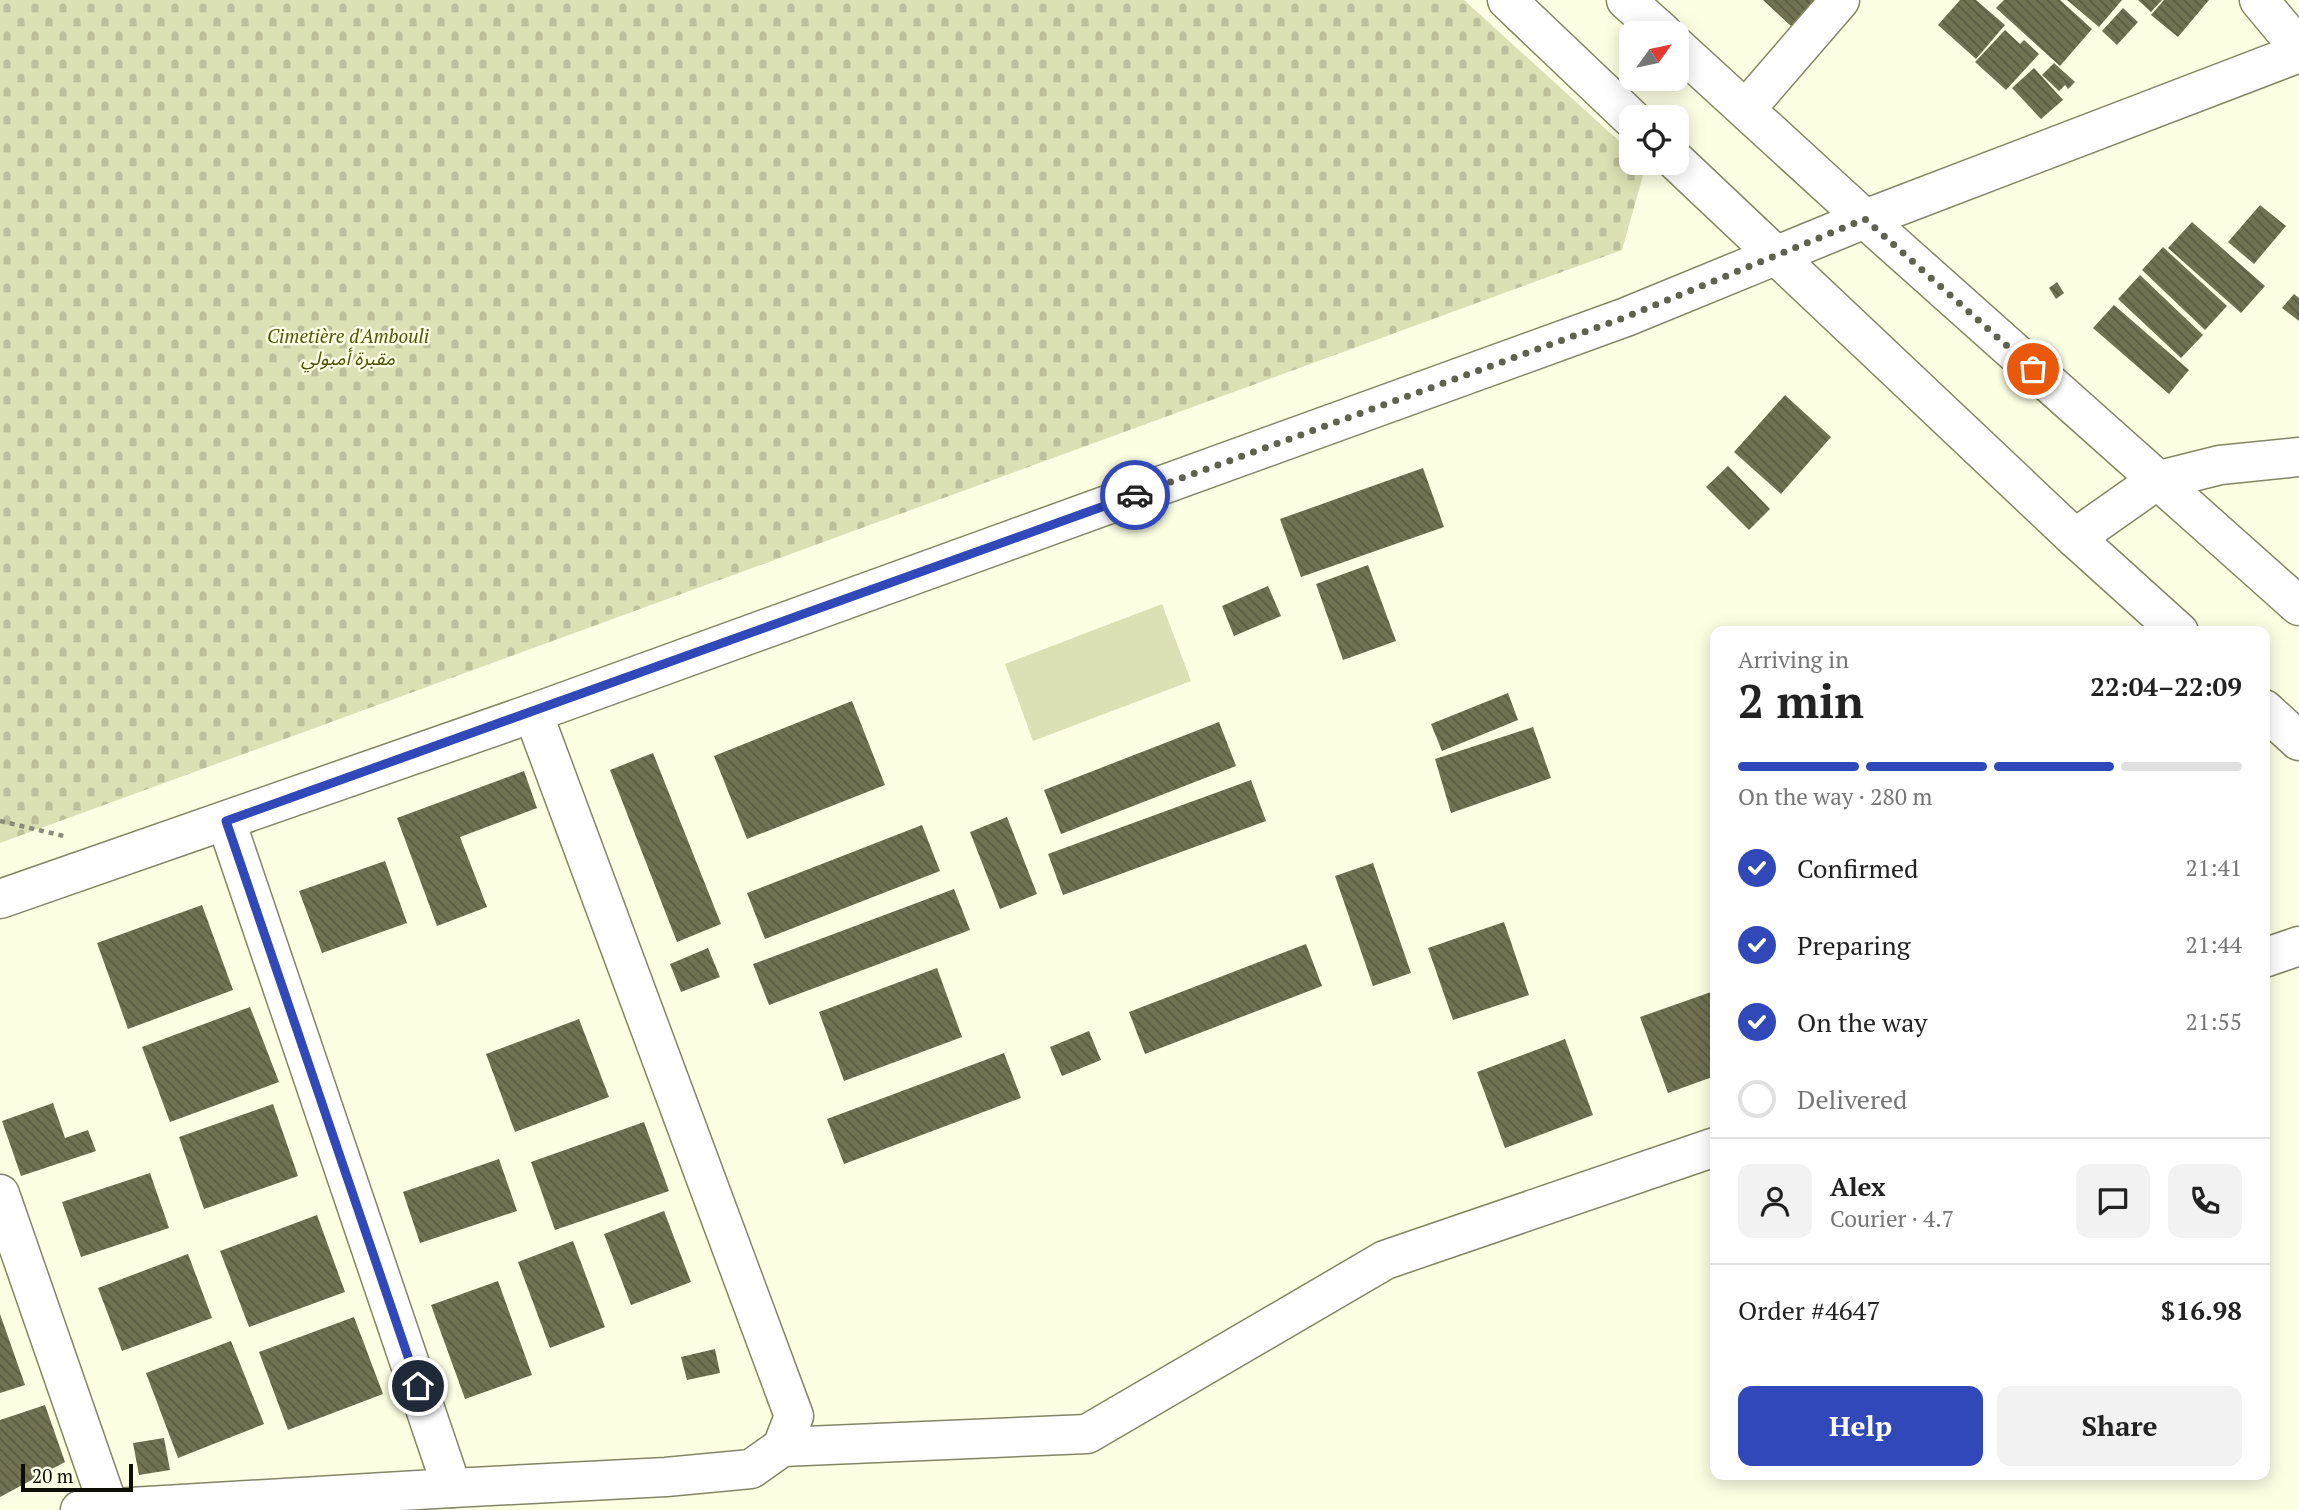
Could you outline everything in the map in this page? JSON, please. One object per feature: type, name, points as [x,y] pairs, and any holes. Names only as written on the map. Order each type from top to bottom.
[{"type":"street","points":[[1508,0],[1619,106]]},
{"type":"street","points":[[1626,0],[1650,21]]},
{"type":"street","points":[[1746,108],[1840,0]]},
{"type":"street","points":[[0,899],[533,713],[1626,317],[1865,219],[2299,51],[2259,0]]},
{"type":"street","points":[[1689,58],[2156,481],[2299,606]]},
{"type":"street","points":[[1689,173],[2075,538],[2172,626]]},
{"type":"street","points":[[2075,538],[2156,481],[2220,465],[2299,457]]},
{"type":"street","points":[[533,713],[794,1416],[782,1447]]},
{"type":"street","points":[[2270,714],[2299,741]]},
{"type":"street","points":[[226,821],[453,1488]]},
{"type":"street","points":[[2270,956],[2299,946]]},
{"type":"street","points":[[0,1194],[94,1509],[666,1477],[751,1469],[782,1447],[1087,1434],[1385,1260],[1710,1149]]},
{"type":"green space","name":"Cimetière d'Ambouli مقبرة أمبولي","points":[[0,0],[1464,0],[1619,141],[1619,175],[1643,175],[1622,250],[0,843]]},
{"type":"green space","points":[[1162,604],[1191,681],[1033,741],[1005,664]]},
{"type":"building","points":[[1763,0],[1814,0],[1791,26]]},
{"type":"building","points":[[1960,0],[1976,0],[2005,25],[1976,59],[1938,25]]},
{"type":"building","points":[[2004,0],[2060,0],[2092,29],[2060,66],[1996,8]]},
{"type":"building","points":[[2067,0],[2122,0],[2099,27]]},
{"type":"building","points":[[2138,0],[2162,0],[2151,12]]},
{"type":"building","points":[[2164,0],[2209,0],[2178,37],[2151,15]]},
{"type":"building","points":[[2123,8],[2138,22],[2117,45],[2102,31]]},
{"type":"building","points":[[2005,30],[2020,44],[2024,40],[2039,54],[2006,90],[1975,62]]},
{"type":"building","points":[[2054,63],[2075,82],[2068,89],[2065,85],[2059,91],[2042,75]]},
{"type":"building","points":[[2034,68],[2063,100],[2041,119],[2012,88]]},
{"type":"building","points":[[2260,205],[2286,226],[2254,264],[2228,242]]},
{"type":"building","points":[[2192,222],[2265,286],[2241,313],[2168,248]]},
{"type":"building","points":[[2163,247],[2227,306],[2205,330],[2142,270]]},
{"type":"building","points":[[2140,275],[2203,335],[2181,358],[2118,299]]},
{"type":"building","points":[[2057,282],[2064,293],[2056,299],[2049,288]]},
{"type":"building","points":[[2294,294],[2299,298],[2299,321],[2282,308]]},
{"type":"building","points":[[2114,305],[2189,370],[2169,394],[2093,328]]},
{"type":"building","points":[[1785,395],[1831,437],[1781,494],[1734,452]]},
{"type":"building","points":[[1728,466],[1770,509],[1749,530],[1706,487]]},
{"type":"building","points":[[1423,468],[1444,527],[1301,577],[1280,519]]},
{"type":"building","points":[[1368,565],[1396,641],[1343,660],[1316,584]]},
{"type":"building","points":[[1268,586],[1281,616],[1234,636],[1222,606]]},
{"type":"building","points":[[1508,693],[1518,720],[1442,751],[1431,724]]},
{"type":"building","points":[[852,701],[885,785],[747,839],[714,756]]},
{"type":"building","points":[[1219,722],[1236,766],[1061,834],[1044,790]]},
{"type":"building","points":[[1533,727],[1551,778],[1451,813],[1435,759]]},
{"type":"building","points":[[653,753],[721,924],[677,942],[610,770]]},
{"type":"building","points":[[524,771],[537,808],[460,837],[487,907],[437,926],[397,818]]},
{"type":"building","points":[[1251,780],[1266,821],[1063,895],[1048,854]]},
{"type":"building","points":[[1007,817],[1037,894],[1000,909],[970,832]]},
{"type":"building","points":[[922,825],[940,871],[765,939],[747,893]]},
{"type":"building","points":[[385,861],[407,923],[322,953],[299,891]]},
{"type":"building","points":[[1373,863],[1411,973],[1373,986],[1335,876]]},
{"type":"building","points":[[954,889],[970,930],[769,1005],[753,964]]},
{"type":"building","points":[[202,905],[233,990],[128,1029],[97,943]]},
{"type":"building","points":[[1504,922],[1529,995],[1453,1020],[1428,948]]},
{"type":"building","points":[[1306,944],[1322,986],[1145,1054],[1129,1012]]},
{"type":"building","points":[[708,948],[720,977],[681,992],[670,964]]},
{"type":"building","points":[[937,968],[962,1037],[844,1081],[819,1012]]},
{"type":"building","points":[[1710,992],[1710,1078],[1668,1093],[1640,1017]]},
{"type":"building","points":[[250,1007],[279,1082],[170,1122],[142,1047]]},
{"type":"building","points":[[579,1019],[609,1097],[515,1132],[486,1054]]},
{"type":"building","points":[[1089,1031],[1101,1060],[1062,1076],[1050,1047]]},
{"type":"building","points":[[1565,1039],[1593,1115],[1505,1148],[1477,1072]]},
{"type":"building","points":[[1004,1053],[1021,1098],[844,1164],[827,1119]]},
{"type":"building","points":[[53,1103],[65,1138],[88,1130],[96,1151],[21,1176],[2,1121]]},
{"type":"building","points":[[273,1104],[298,1176],[204,1209],[179,1137]]},
{"type":"building","points":[[644,1122],[669,1191],[555,1230],[531,1162]]},
{"type":"building","points":[[499,1159],[517,1211],[420,1243],[403,1192]]},
{"type":"building","points":[[150,1173],[169,1228],[81,1257],[62,1202]]},
{"type":"building","points":[[664,1211],[691,1282],[631,1305],[604,1234]]},
{"type":"building","points":[[317,1215],[345,1292],[249,1327],[220,1251]]},
{"type":"building","points":[[573,1241],[605,1327],[550,1348],[518,1262]]},
{"type":"building","points":[[188,1254],[212,1318],[122,1351],[98,1288]]},
{"type":"building","points":[[498,1281],[532,1375],[465,1399],[431,1305]]},
{"type":"building","points":[[0,1314],[25,1385],[0,1393]]},
{"type":"building","points":[[354,1317],[383,1394],[288,1430],[259,1352]]},
{"type":"building","points":[[231,1341],[264,1424],[178,1458],[146,1373]]},
{"type":"building","points":[[715,1349],[720,1373],[687,1380],[681,1357]]},
{"type":"building","points":[[45,1405],[65,1462],[0,1497],[0,1420]]},
{"type":"building","points":[[164,1438],[170,1470],[139,1475],[133,1443]]},
{"type":"way so far","points":[[1135,495],[1626,317],[1865,219],[2033,369]]},
{"type":"route","points":[[418,1386],[226,821],[1135,495]]}]
